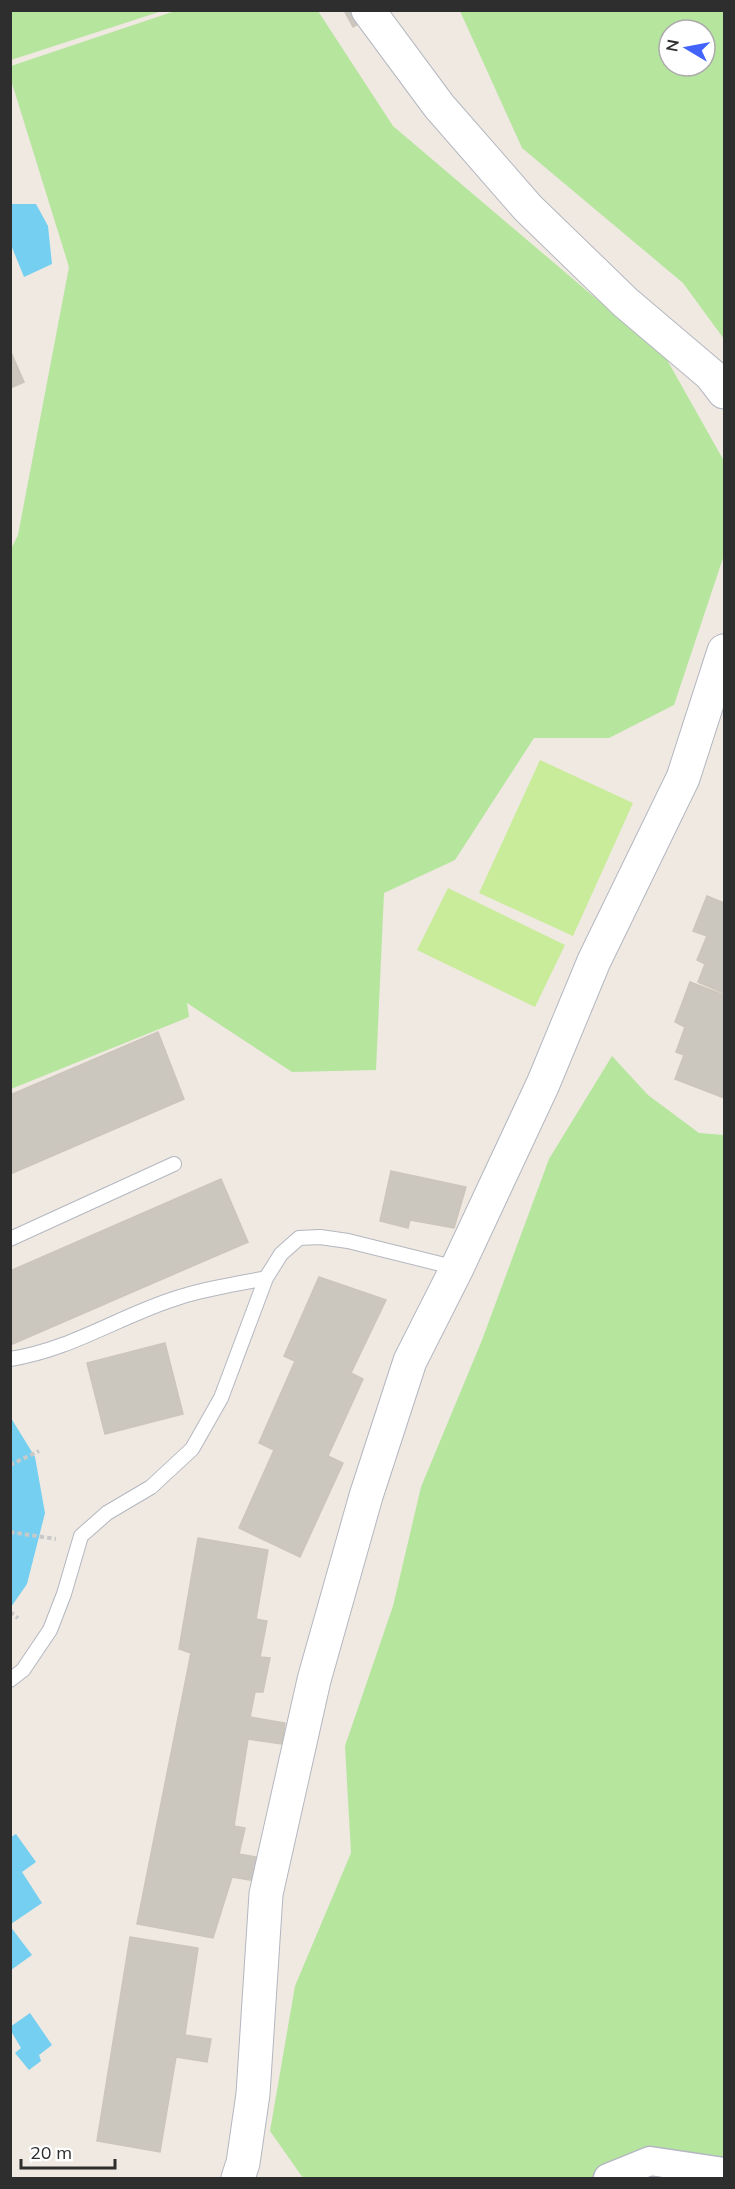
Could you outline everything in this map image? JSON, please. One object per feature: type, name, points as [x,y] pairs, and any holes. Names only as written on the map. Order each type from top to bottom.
[{"type":"street","points":[[368,10],[439,106],[528,208],[625,302],[711,375],[724,392]]},
{"type":"street","points":[[244,2173],[253,2094],[266,1894],[314,1680],[366,1496],[410,1361],[457,1268],[543,1084],[594,962],[683,778],[724,651]]},
{"type":"street","points":[[608,2178],[650,2161],[724,2172]]},
{"type":"lane","points":[[10,1239],[174,1164]]},
{"type":"lane","points":[[10,1680],[23,1670],[50,1630],[64,1594],[81,1536],[107,1513],[151,1487],[192,1449],[221,1398],[266,1278],[281,1254],[299,1238],[320,1237],[348,1240],[457,1268]]},
{"type":"lane","points":[[10,1359],[25,1357],[76,1340],[180,1297],[266,1278]]},
{"type":"path","points":[[10,1465],[39,1451]]},
{"type":"path","points":[[10,1532],[57,1540]]},
{"type":"path","points":[[10,1612],[18,1618]]},
{"type":"green space","points":[[11,10],[162,10],[162,11],[11,60]]},
{"type":"green space","points":[[175,11],[318,11],[393,126],[666,358],[724,461],[724,555],[674,705],[609,738],[534,738],[455,860],[384,893],[376,1070],[292,1072],[187,1003],[189,1017],[11,1089],[10,551],[18,535],[69,267],[11,80],[11,66]]},
{"type":"green space","points":[[460,11],[724,11],[724,339],[683,283],[522,148]]},
{"type":"green space","points":[[540,760],[633,803],[573,936],[479,893]]},
{"type":"green space","points":[[448,888],[565,945],[535,1007],[417,950]]},
{"type":"green space","points":[[612,1056],[648,1095],[699,1133],[724,1135],[724,2178],[662,2168],[626,2178],[303,2178],[270,2131],[295,1986],[351,1853],[345,1746],[393,1606],[421,1487],[482,1340],[549,1159]]},
{"type":"water","points":[[10,204],[36,204],[48,226],[52,264],[24,277],[11,245]]},
{"type":"water","points":[[11,1418],[35,1457],[45,1513],[27,1584],[11,1607]]},
{"type":"water","points":[[16,1834],[36,1862],[22,1872],[42,1903],[11,1924],[11,1837]]},
{"type":"water","points":[[10,1926],[32,1955],[11,1970],[10,1970]]},
{"type":"water","points":[[30,2013],[52,2045],[39,2055],[41,2061],[29,2070],[15,2053],[21,2048],[10,2027]]},
{"type":"building","points":[[344,10],[382,10],[353,27]]},
{"type":"building","points":[[10,350],[24,382],[10,388]]},
{"type":"building","points":[[707,896],[724,903],[724,993],[698,982],[705,964],[697,960],[707,936],[693,931]]},
{"type":"building","points":[[690,982],[724,995],[724,1098],[675,1079],[684,1055],[676,1052],[685,1027],[675,1022]]},
{"type":"building","points":[[158,1032],[184,1099],[10,1174],[10,1095]]},
{"type":"building","points":[[391,1171],[466,1187],[454,1228],[410,1220],[408,1228],[380,1221]]},
{"type":"building","points":[[221,1179],[248,1242],[10,1345],[10,1271]]},
{"type":"building","points":[[319,1277],[386,1300],[351,1373],[363,1379],[328,1456],[343,1463],[300,1557],[239,1528],[274,1450],[259,1443],[295,1361],[284,1356]]},
{"type":"building","points":[[165,1343],[183,1414],[105,1434],[87,1363]]},
{"type":"building","points":[[198,1538],[268,1550],[256,1619],[267,1621],[260,1657],[270,1658],[263,1692],[255,1692],[250,1717],[285,1723],[282,1744],[248,1739],[234,1826],[245,1828],[239,1854],[267,1859],[263,1882],[232,1877],[213,1938],[137,1924],[191,1653],[179,1649]]},
{"type":"building","points":[[130,1937],[198,1948],[185,2035],[211,2039],[207,2062],[176,2057],[160,2152],[97,2141]]}]
